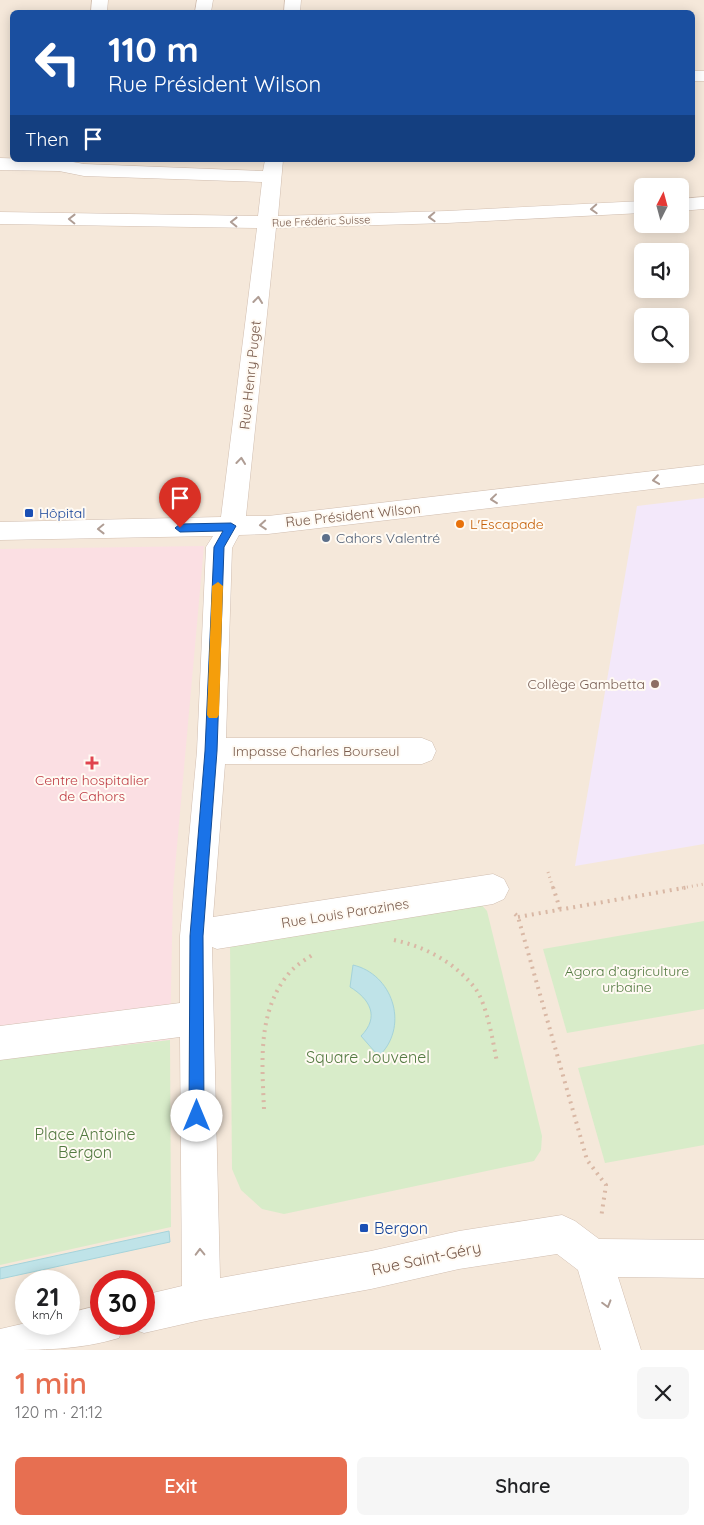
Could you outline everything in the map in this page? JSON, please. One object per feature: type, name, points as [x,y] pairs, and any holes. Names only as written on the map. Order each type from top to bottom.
[{"type":"street","points":[[0,164],[60,162],[84,170],[273,168]]},
{"type":"street","name":"Rue Henry Puget","points":[[201,1301],[196,1017],[197,928],[211,751],[219,547],[231,526],[236,507],[273,168]]},
{"type":"street","points":[[689,204],[704,203]]},
{"type":"street","name":"Rue Frédéric Suisse","points":[[0,218],[266,222],[447,217],[634,207]]},
{"type":"street","name":"Rue Président Wilson","points":[[0,531],[268,525],[704,474]]},
{"type":"street","name":"Impasse Charles Bourseul","points":[[211,751],[422,751]]},
{"type":"street","name":"Rue Louis Parazines","points":[[197,928],[218,933],[493,889]]},
{"type":"street","points":[[0,1043],[175,1022],[196,1017]]},
{"type":"street","name":"Rue Saint-Géry","points":[[155,1311],[459,1250],[562,1234],[593,1258]]},
{"type":"street","points":[[621,1350],[593,1258],[704,1259]]},
{"type":"street","points":[[0,1349],[90,1327]]},
{"type":"path","points":[[548,872],[560,909]]},
{"type":"path","points":[[593,1258],[606,1185],[587,1160],[518,917],[704,884]]},
{"type":"path","points":[[385,938],[416,945],[442,958],[476,988],[488,1020],[497,1062]]},
{"type":"path","points":[[264,1109],[262,1052],[270,1002],[290,971],[319,950]]},
{"type":"shaded area","points":[[0,0],[704,0],[704,1350],[0,1350]]},
{"type":"shaded area","name":"Collège Gambetta","points":[[704,498],[704,844],[575,866],[637,506]]},
{"type":"shaded area","name":"Centre hospitalier de Cahors","points":[[204,546],[173,890],[170,1040],[0,1059],[0,549]]},
{"type":"green space","name":"Square Jouvenel","points":[[479,902],[487,911],[542,1136],[541,1150],[534,1161],[284,1214],[262,1209],[241,1190],[232,1169],[230,943]]},
{"type":"green space","name":"Agora d’agriculture urbaine","points":[[704,921],[704,1009],[567,1033],[543,949]]},
{"type":"green space","name":"Place Antoine Bergon","points":[[170,1040],[171,1227],[0,1265],[0,1059]]},
{"type":"green space","points":[[704,1044],[704,1145],[605,1163],[578,1068]]},
{"type":"water","points":[[353,965],[367,970],[378,978],[392,1002],[395,1015],[394,1029],[389,1042],[381,1054],[375,1052],[361,1036],[367,1029],[371,1015],[370,1009],[363,997],[350,987]]},
{"type":"water","points":[[169,1231],[170,1242],[41,1270],[15,1270],[15,1276],[0,1279],[0,1268]]},
{"type":"slow traffic","points":[[213,715],[218,586]]},
{"type":"place","name":"Hôpital","points":[[29,513]]},
{"type":"place","name":"L'Escapade","points":[[460,524]]},
{"type":"place","name":"Cahors Valentré","points":[[326,538]]},
{"type":"place","name":"Collège Gambetta","points":[[655,684]]},
{"type":"place","name":"Centre hospitalier de Cahors","points":[[92,763]]},
{"type":"place","name":"Bergon","points":[[364,1228]]},
{"type":"route","points":[[180,528],[231,526],[219,547],[211,751],[196,936],[197,1116]]}]
